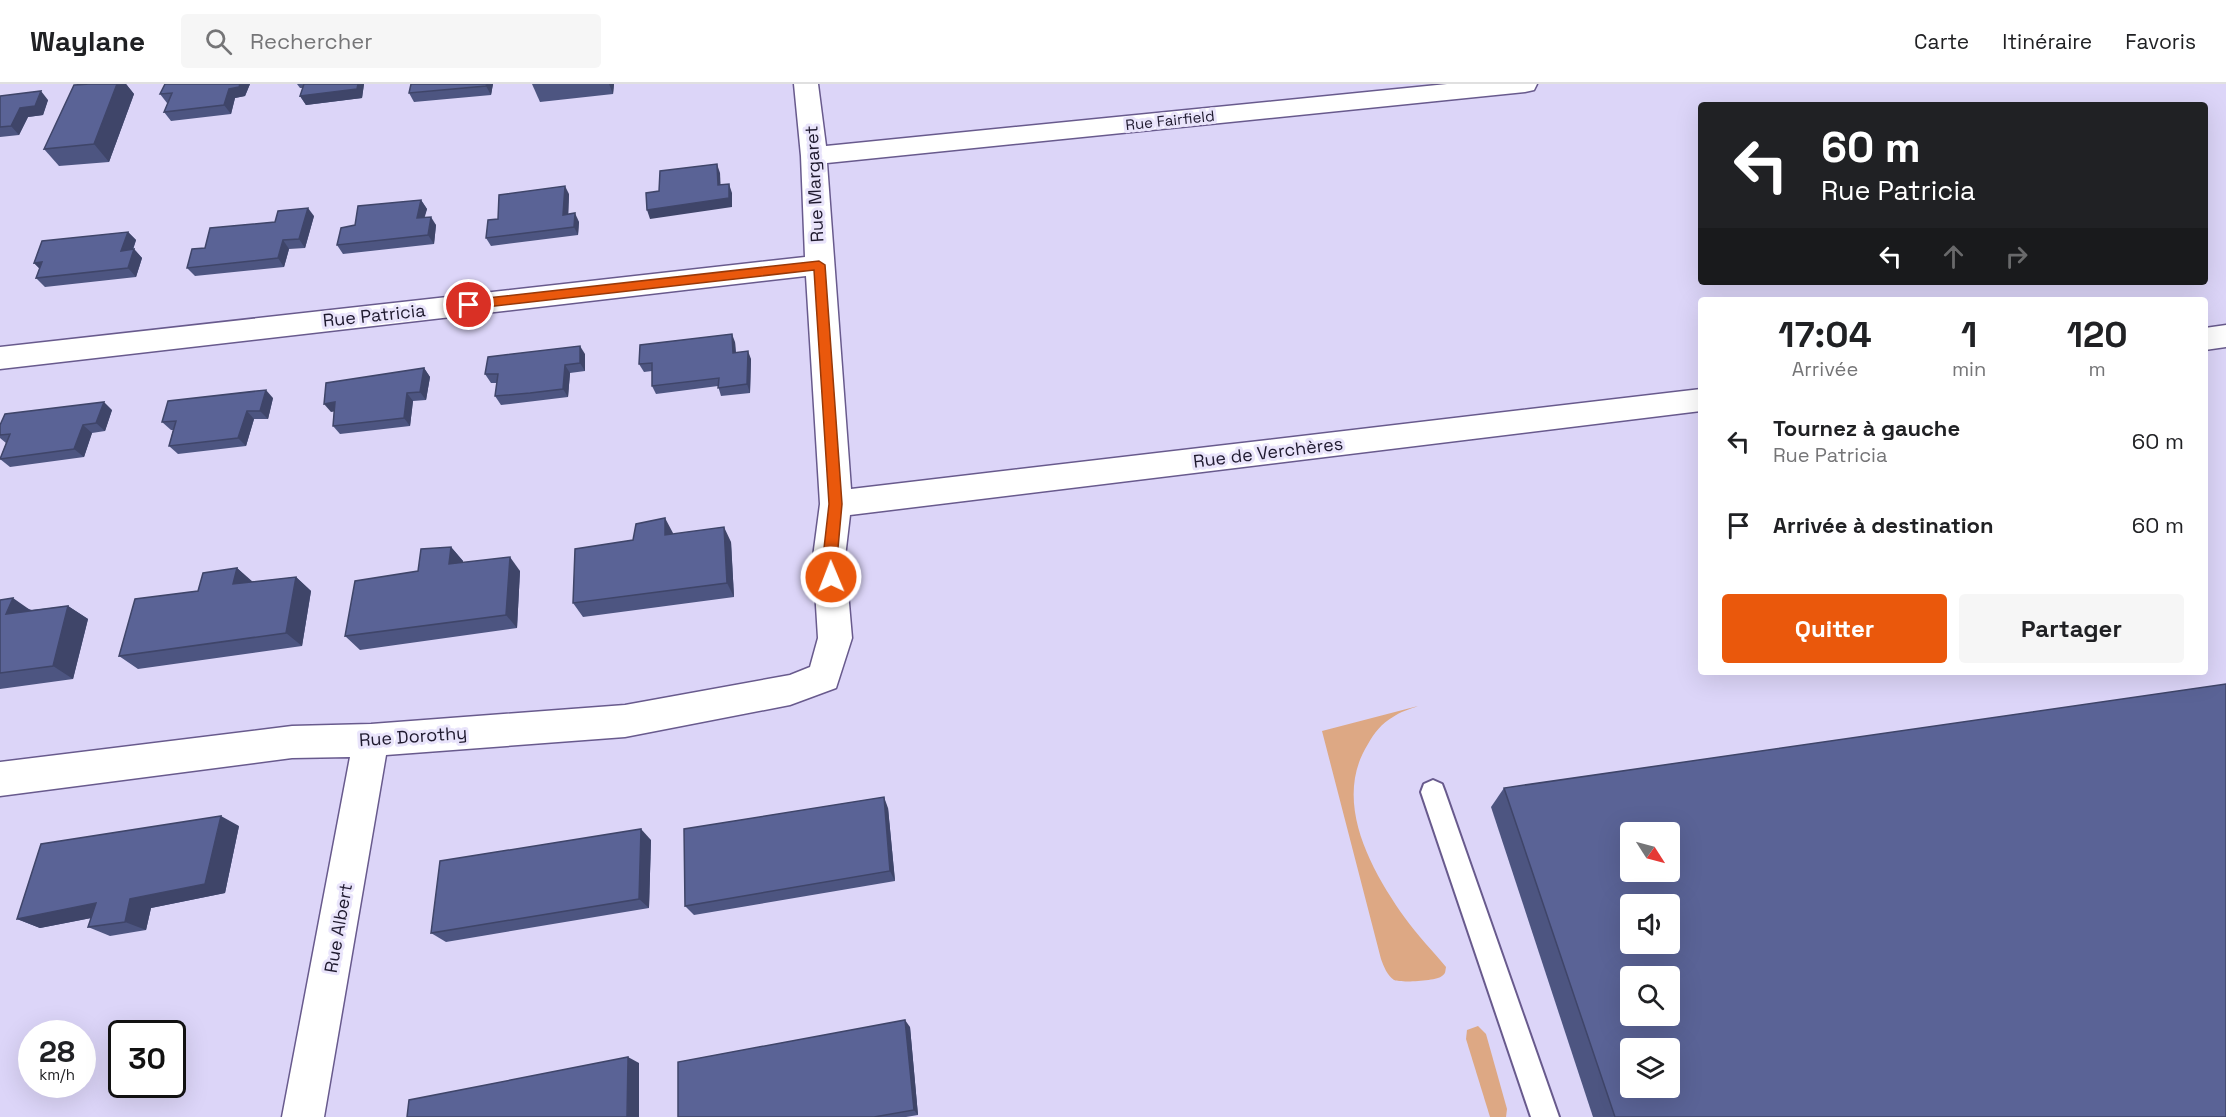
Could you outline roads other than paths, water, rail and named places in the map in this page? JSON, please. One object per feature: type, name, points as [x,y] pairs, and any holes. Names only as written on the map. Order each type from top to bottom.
[{"type":"street","name":"Rue Margaret","points":[[806,84],[814,156],[819,265],[836,504],[829,557],[835,638],[824,677]]},
{"type":"street","name":"Rue Fairfield","points":[[814,156],[1525,84]]},
{"type":"street","name":"Rue Patricia","points":[[0,358],[819,265]]},
{"type":"street","points":[[2208,339],[2226,336]]},
{"type":"street","name":"Rue de Verchères","points":[[836,504],[1698,400]]},
{"type":"street","name":"Rue Dorothy","points":[[0,779],[292,742],[370,740],[625,721],[790,690],[824,677]]},
{"type":"street","name":"Rue Albert","points":[[303,1117],[370,740]]},
{"type":"lane","points":[[1433,792],[1545,1117]]}]
